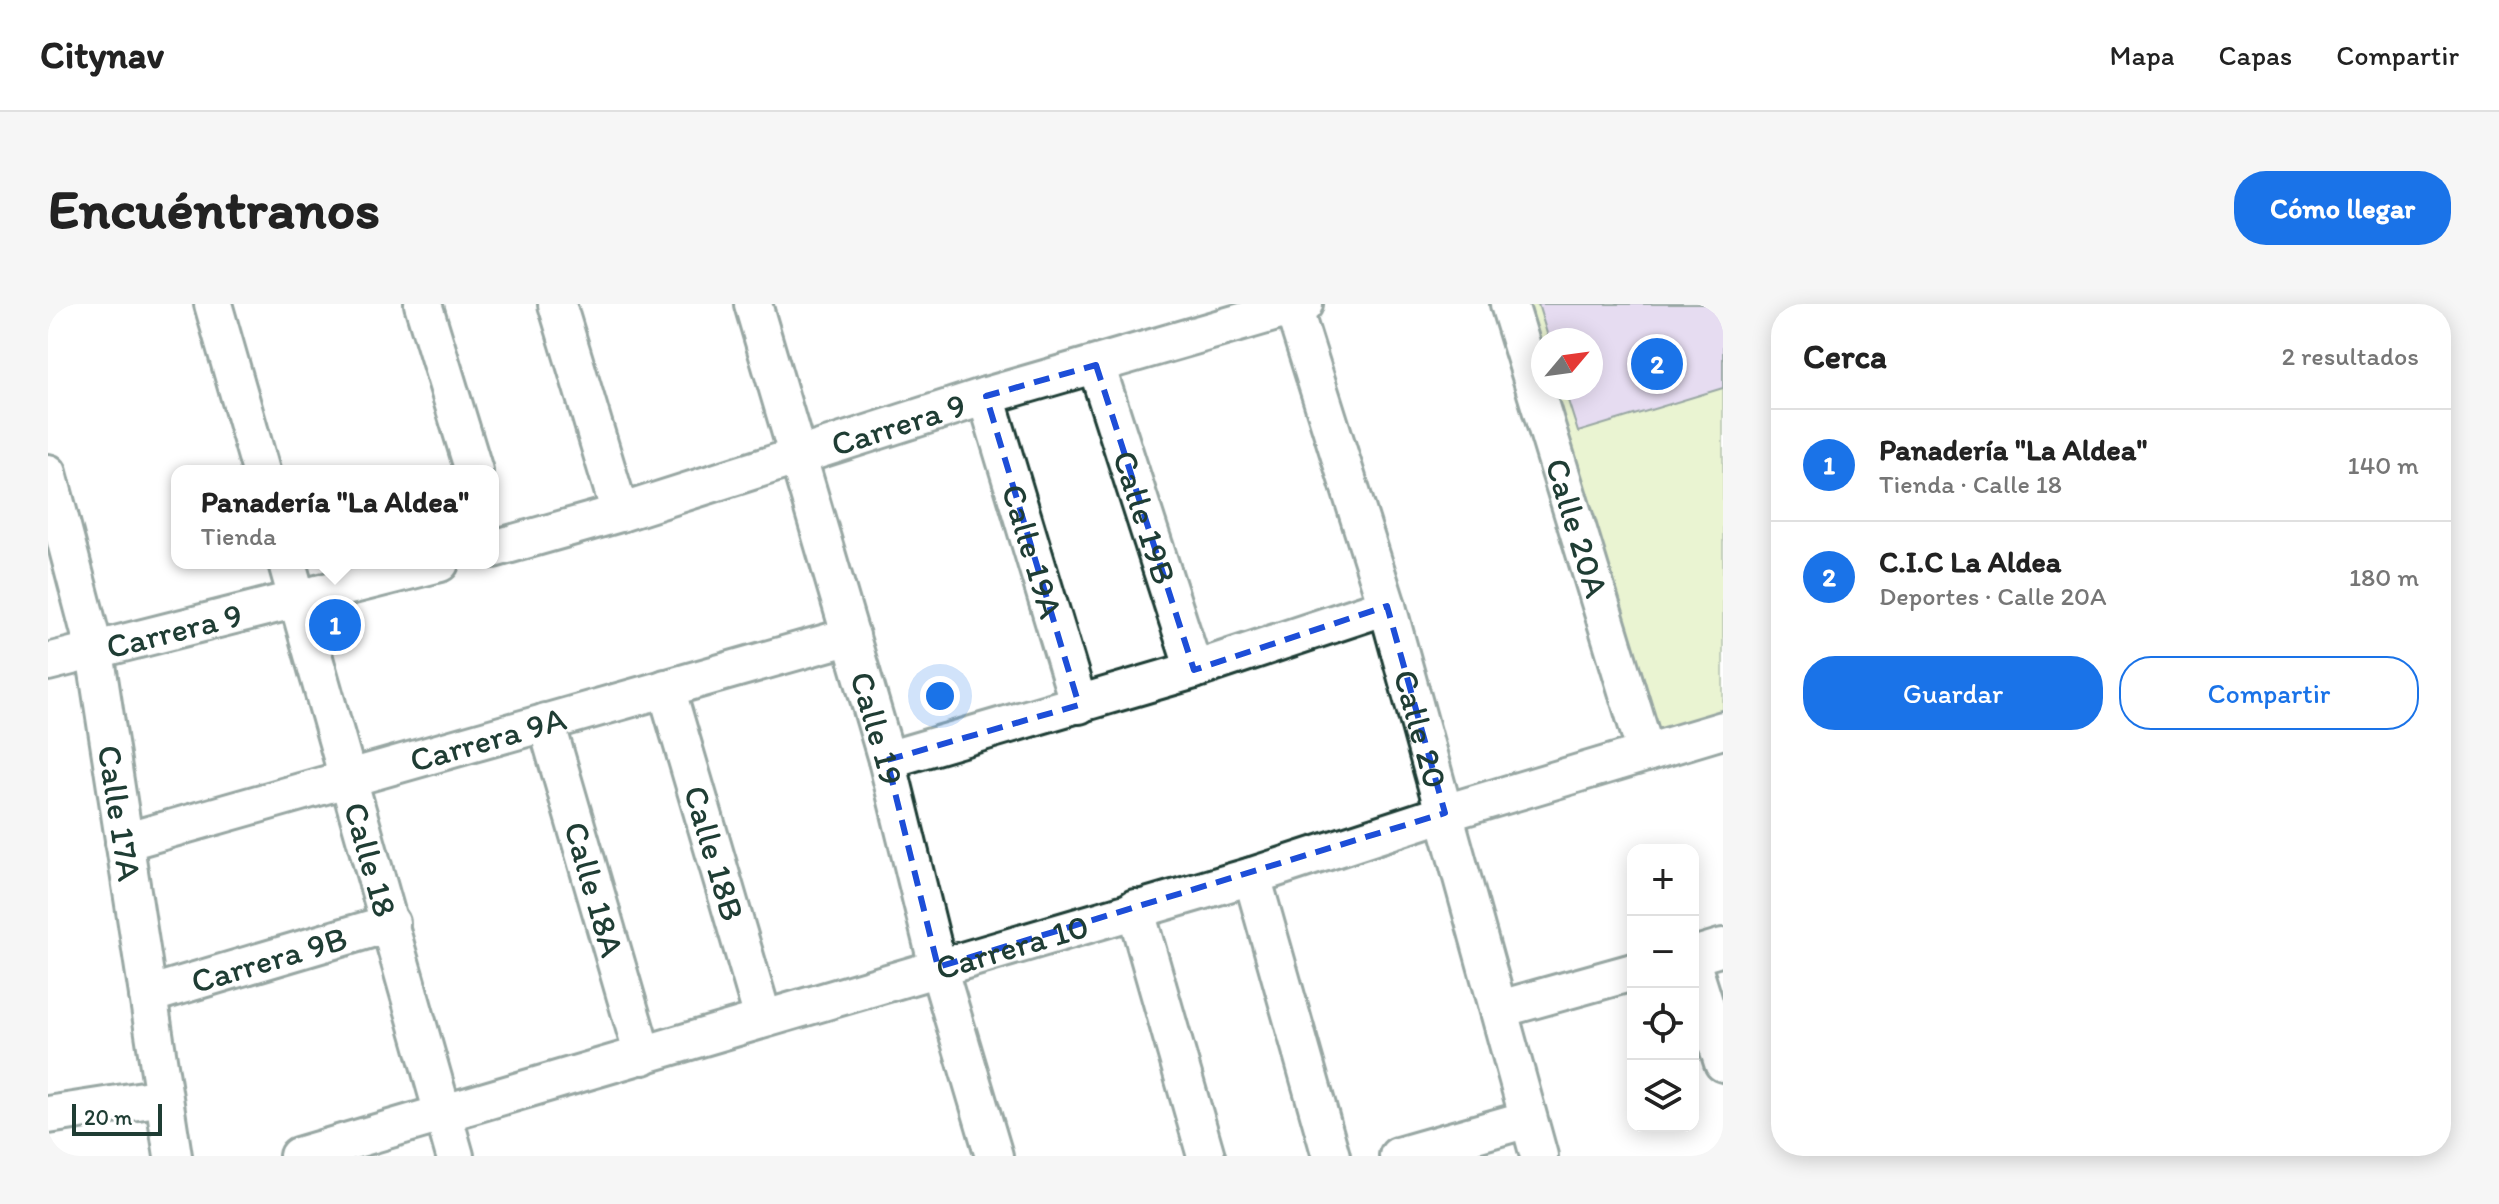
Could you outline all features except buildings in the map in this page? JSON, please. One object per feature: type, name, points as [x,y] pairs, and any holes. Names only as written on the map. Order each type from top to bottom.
[{"type":"street","points":[[213,304],[259,465]]},
{"type":"street","points":[[423,304],[472,465]]},
{"type":"street","name":"Calle 19","points":[[753,304],[887,760],[938,967],[994,1156]]},
{"type":"street","name":"Calle 20A","points":[[1509,304],[1646,753]]},
{"type":"street","name":"Carrera 9","points":[[499,543],[620,513],[986,396],[1296,305]]},
{"type":"street","name":"Calle 20","points":[[1296,305],[1387,606],[1539,1156]]},
{"type":"street","points":[[567,307],[620,513]]},
{"type":"street","name":"Calle 19B","points":[[1096,365],[1194,670]]},
{"type":"street","name":"Calle 19A","points":[[986,396],[1079,705]]},
{"type":"street","name":"Calle 17A","points":[[48,473],[95,652],[173,1156]]},
{"type":"street","name":"Calle 18","points":[[289,569],[455,1156]]},
{"type":"street","name":"Carrera 9","points":[[48,662],[416,569]]},
{"type":"street","points":[[887,760],[1194,670],[1387,606]]},
{"type":"street","name":"Carrera 9A","points":[[124,842],[851,636]]},
{"type":"street","name":"Calle 18B","points":[[666,688],[763,1018]]},
{"type":"street","name":"Calle 18A","points":[[546,722],[643,1056]]},
{"type":"street","name":"Carrera 10","points":[[298,1156],[1252,876],[1445,813],[1723,730]]},
{"type":"street","points":[[1252,876],[1331,1156]]},
{"type":"street","points":[[1135,908],[1206,1156]]},
{"type":"street","name":"Carrera 9B","points":[[148,995],[391,923]]},
{"type":"street","points":[[1699,954],[1723,947]]},
{"type":"street","points":[[1500,1009],[1627,974]]},
{"type":"street","points":[[1699,986],[1723,1063]]},
{"type":"street","points":[[48,1115],[163,1097]]},
{"type":"street","points":[[1398,1156],[1528,1119]]},
{"type":"highlighted area","points":[[1096,365],[1194,670],[1387,606],[1445,813],[938,967],[887,760],[1079,705],[986,396]]},
{"type":"green space","points":[[1509,304],[1723,304],[1723,730],[1646,753],[1538,400],[1603,400],[1603,328],[1531,328],[1531,376]]},
{"type":"place","name":"C.I.C La Aldea","points":[[1657,364]]},
{"type":"place","name":"Panadería \"La Aldea\"","points":[[335,625]]}]
